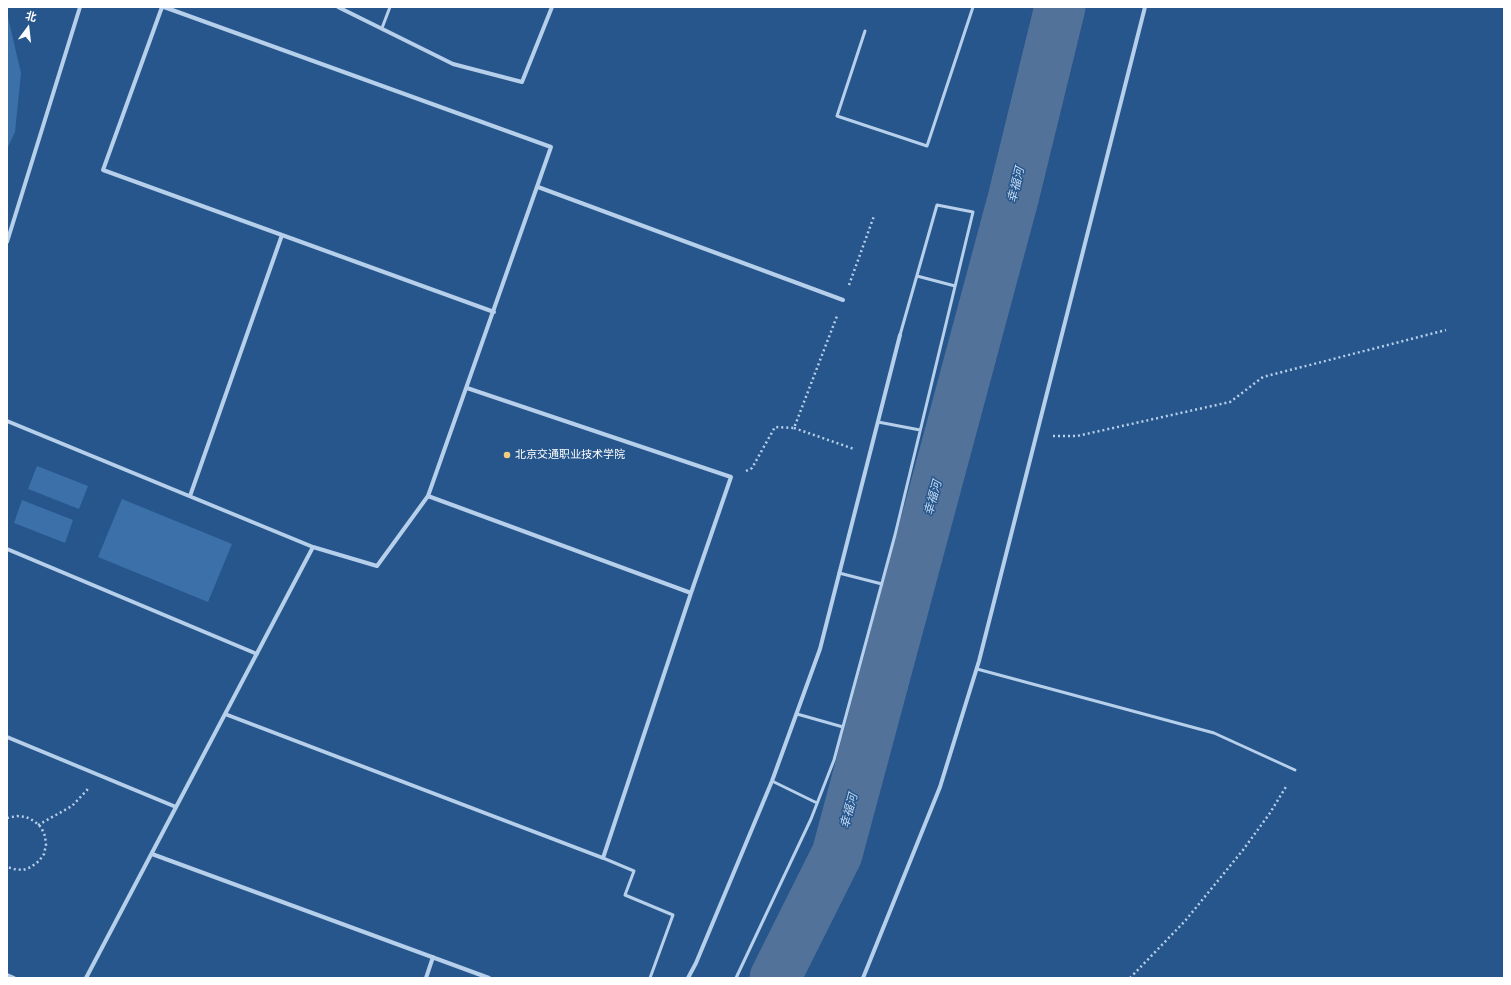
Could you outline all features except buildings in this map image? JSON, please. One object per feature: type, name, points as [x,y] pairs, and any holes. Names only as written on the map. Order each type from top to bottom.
[{"type":"street","points":[[7,242],[80,7]]},
{"type":"street","points":[[7,421],[313,547],[378,566],[428,496],[494,312],[551,147],[163,7],[103,170],[494,312]]},
{"type":"street","points":[[338,7],[453,64],[522,82],[552,7]]},
{"type":"street","points":[[863,978],[940,787],[977,669],[1144,7]]},
{"type":"street","points":[[538,187],[843,300]]},
{"type":"street","points":[[190,496],[282,235]]},
{"type":"street","points":[[688,978],[696,963],[772,781],[820,649],[900,335]]},
{"type":"street","points":[[225,714],[603,858],[730,477],[467,388]]},
{"type":"street","points":[[428,496],[691,592]]},
{"type":"street","points":[[86,978],[313,547]]},
{"type":"street","points":[[7,549],[257,654]]},
{"type":"street","points":[[7,737],[176,808]]},
{"type":"street","points":[[152,854],[489,978]]},
{"type":"street","points":[[426,978],[433,958]]},
{"type":"street","points":[[7,975],[14,978]]},
{"type":"lane","points":[[382,28],[390,7]]},
{"type":"lane","points":[[865,31],[837,116],[927,146],[973,7]]},
{"type":"lane","points":[[736,978],[811,819],[834,760],[882,584],[973,212],[937,205],[900,335]]},
{"type":"lane","points":[[917,276],[955,286]]},
{"type":"lane","points":[[878,422],[920,430]]},
{"type":"lane","points":[[839,573],[882,584]]},
{"type":"lane","points":[[977,669],[1214,734],[1295,770]]},
{"type":"lane","points":[[796,714],[843,727]]},
{"type":"lane","points":[[772,781],[817,803]]},
{"type":"lane","points":[[603,858],[634,871],[626,895],[673,915],[650,978]]},
{"type":"path","points":[[794,428],[874,216]]},
{"type":"path","points":[[1036,435],[1077,436],[1230,402],[1263,377],[1446,330]]},
{"type":"path","points":[[730,477],[752,468],[775,427],[794,428],[869,454]]},
{"type":"path","points":[[1130,978],[1185,921],[1243,850],[1270,813],[1295,770]]},
{"type":"path","points":[[38,825],[72,806],[100,775]]},
{"type":"path","points":[[7,818],[17,816],[26,817],[34,821],[45,836],[46,845],[44,854],[39,861],[31,867],[23,870],[14,870],[7,867]]},
{"type":"shaded area","points":[[7,13],[21,73],[15,132],[7,149]]},
{"type":"shaded area","points":[[37,466],[88,486],[79,509],[28,489]]},
{"type":"shaded area","points":[[122,499],[232,544],[208,602],[98,557]]},
{"type":"shaded area","points":[[22,500],[73,520],[65,543],[14,523]]},
{"type":"waterway","name":"幸福河","points":[[775,978],[837,854],[1013,199],[1060,7]]},
{"type":"place","name":"北京交通职业技术学院","points":[[507,455]]}]
